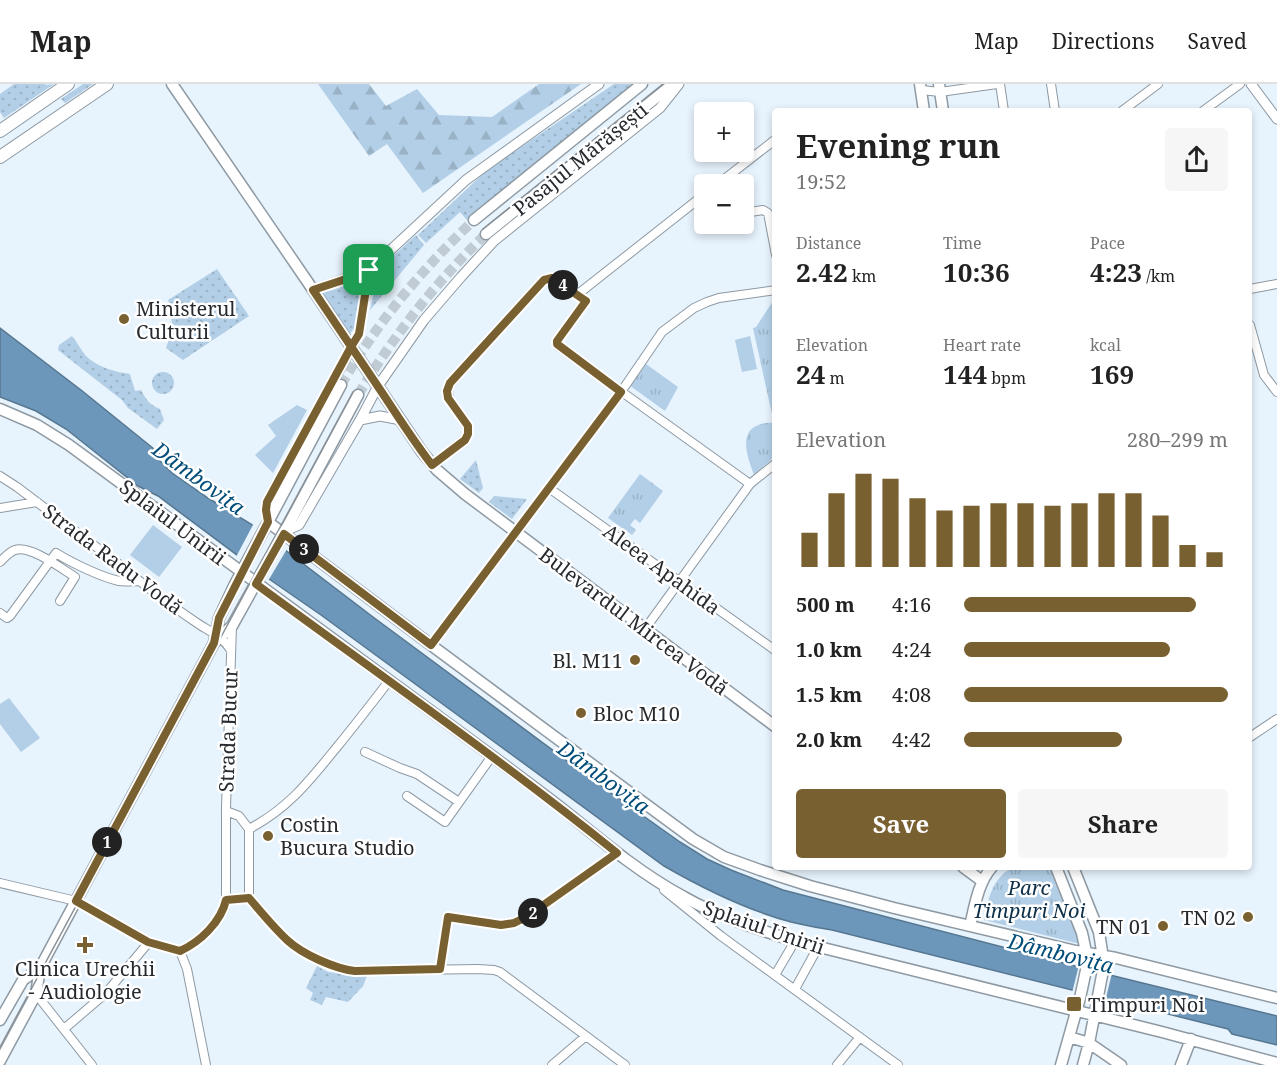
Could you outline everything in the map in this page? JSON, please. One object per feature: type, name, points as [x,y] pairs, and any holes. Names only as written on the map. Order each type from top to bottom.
[{"type":"main road","points":[[0,131],[68,84]]},
{"type":"main road","points":[[0,157],[107,84]]},
{"type":"main road","name":"Bulevardul Mircea Vodă","points":[[172,84],[432,465],[458,488],[772,724]]},
{"type":"main road","name":"Pasajul Mărășești","points":[[474,220],[642,84]]},
{"type":"main road","name":"Pasajul Mărășești","points":[[486,234],[673,84]]},
{"type":"main road","points":[[921,87],[924,108]]},
{"type":"main road","points":[[940,88],[943,108]]},
{"type":"main road","points":[[0,1061],[36,994],[40,968],[216,638],[219,618],[243,569],[341,385]]},
{"type":"main road","points":[[216,638],[232,626],[358,395]]},
{"type":"main road","name":"Splaiul Unirii","points":[[0,409],[31,422],[69,445],[243,569],[389,681],[558,805],[638,869],[682,897],[742,924],[795,941],[1277,1063]]},
{"type":"main road","points":[[266,526],[281,538],[303,549],[693,839],[716,853],[823,890],[1277,998]]},
{"type":"main road","points":[[967,870],[982,881]]},
{"type":"main road","points":[[970,926],[982,881],[990,870]]},
{"type":"main road","points":[[1058,870],[1082,933],[1088,967],[1062,1062],[1084,1065],[1104,971],[1096,922],[1074,870]]},
{"type":"main road","points":[[0,1020],[23,980],[40,968]]},
{"type":"main road","points":[[1069,1037],[1089,1043],[1120,1065]]},
{"type":"main road","points":[[1181,1065],[1191,1040]]},
{"type":"street","points":[[313,290],[369,270],[466,180],[599,84]]},
{"type":"street","points":[[303,549],[298,536],[299,525],[378,386],[424,320],[460,277],[494,242],[660,108],[679,84]]},
{"type":"street","points":[[921,87],[998,84],[1003,108]]},
{"type":"street","points":[[1051,84],[1055,108]]},
{"type":"street","points":[[1126,108],[1158,84]]},
{"type":"street","points":[[1207,108],[1240,84]]},
{"type":"street","points":[[1251,84],[1277,119]]},
{"type":"street","points":[[731,174],[772,142]]},
{"type":"street","points":[[578,294],[694,204]]},
{"type":"street","points":[[754,211],[763,210],[768,213],[772,234]]},
{"type":"street","points":[[266,526],[267,502],[359,334],[369,270]]},
{"type":"street","points":[[432,465],[465,440],[469,431],[468,426],[448,398],[447,391],[450,383],[544,280],[552,278],[586,301],[557,344],[750,484]]},
{"type":"street","points":[[1252,289],[1277,284]]},
{"type":"street","points":[[431,645],[621,392],[662,332],[694,308],[719,298],[772,291]]},
{"type":"street","points":[[1252,332],[1264,375],[1277,392]]},
{"type":"street","points":[[360,420],[380,416],[401,420]]},
{"type":"street","points":[[645,629],[750,484],[772,466]]},
{"type":"street","points":[[0,476],[37,502]]},
{"type":"street","name":"Aleea Apahida","points":[[549,488],[772,648]]},
{"type":"street","name":"Strada Radu Vodă","points":[[0,508],[37,502],[216,638]]},
{"type":"street","points":[[281,538],[299,525]]},
{"type":"street","points":[[0,562],[15,550],[21,549],[51,561],[75,577],[60,601]]},
{"type":"street","points":[[0,613],[7,618],[10,616],[56,553],[121,582],[139,581]]},
{"type":"street","name":"Strada Bucur","points":[[226,900],[226,811],[232,626]]},
{"type":"street","name":"Strada Bucur","points":[[216,638],[227,644],[231,650]]},
{"type":"street","points":[[249,829],[275,812],[305,787],[389,681]]},
{"type":"street","points":[[1252,736],[1277,719]]},
{"type":"street","points":[[365,752],[417,774],[459,802]]},
{"type":"street","points":[[407,796],[445,822],[492,756]]},
{"type":"street","points":[[226,811],[239,816],[249,829],[249,898],[291,944],[342,970],[486,969],[500,972],[625,1065]]},
{"type":"street","points":[[440,969],[448,917],[501,925],[514,923],[528,916],[617,853]]},
{"type":"street","points":[[638,869],[721,936],[898,1065]]},
{"type":"street","points":[[0,883],[76,901],[148,942],[180,951],[193,943],[214,924],[226,900],[249,898]]},
{"type":"street","points":[[775,975],[795,941]]},
{"type":"street","points":[[64,1029],[106,993],[148,942]]},
{"type":"street","points":[[795,989],[818,947]]},
{"type":"street","points":[[180,951],[187,969],[206,1065]]},
{"type":"street","points":[[36,994],[92,1065]]},
{"type":"street","points":[[552,1065],[586,1036]]},
{"type":"street","points":[[837,1065],[860,1037]]},
{"type":"green space","points":[[14,84],[54,84],[4,118],[0,112],[0,94]]},
{"type":"green space","points":[[83,84],[93,84],[65,103],[61,99]]},
{"type":"green space","points":[[318,84],[369,84],[386,106],[417,89],[439,115],[492,117],[539,84],[581,84],[423,193],[387,144],[369,156]]},
{"type":"green space","points":[[614,84],[637,84],[467,220],[460,212],[426,243],[418,235],[486,171]]},
{"type":"green space","points":[[416,235],[424,245],[370,310],[379,269]]},
{"type":"green space","points":[[217,269],[249,316],[183,360],[166,348],[172,324],[168,300]]},
{"type":"green space","points":[[365,276],[356,326],[349,335],[320,292]]},
{"type":"green space","points":[[772,303],[772,414],[753,328],[756,327]]},
{"type":"green space","points":[[72,336],[86,356],[95,363],[130,374],[135,391],[141,390],[149,402],[160,409],[164,420],[157,429],[58,350],[59,345]]},
{"type":"green space","points":[[750,336],[757,369],[742,372],[735,340]]},
{"type":"green space","points":[[646,364],[678,387],[665,411],[629,385]]},
{"type":"green space","points":[[159,372],[167,372],[174,379],[174,387],[167,394],[159,394],[152,387],[152,379]]},
{"type":"green space","points":[[297,405],[307,410],[273,473],[255,455],[276,436],[268,425]]},
{"type":"green space","points":[[772,423],[772,459],[754,475],[746,449],[747,435],[756,426]]},
{"type":"green space","points":[[476,460],[483,488],[479,493],[460,479]]},
{"type":"green space","points":[[640,474],[663,491],[640,523],[635,519],[630,525],[636,530],[632,535],[608,518]]},
{"type":"green space","points":[[494,496],[527,499],[512,519],[489,502]]},
{"type":"green space","points":[[153,525],[182,547],[159,577],[130,555]]},
{"type":"green space","points":[[9,698],[40,738],[21,752],[0,724],[0,704]]},
{"type":"green space","name":"Parc Timpuri Noi","points":[[1008,870],[1050,870],[1080,944],[984,920],[995,884]]},
{"type":"green space","points":[[317,966],[328,972],[367,976],[363,986],[348,1002],[326,997],[322,1005],[310,1000],[313,993],[306,988]]},
{"type":"shaded area","points":[[0,328],[159,453],[159,460],[172,473],[251,524],[597,783],[707,859],[783,890],[1277,1016],[1277,1045],[1232,1034],[1228,1029],[832,930],[791,922],[742,905],[679,875],[269,579],[158,496],[138,486],[66,429],[36,411],[0,397]]},
{"type":"pier","points":[[254,523],[287,549],[268,581],[236,557]]},
{"type":"pier","points":[[1079,965],[1112,973],[1105,1002],[1072,993]]},
{"type":"tunnel","points":[[341,385],[369,340],[401,298],[474,220]]},
{"type":"tunnel","points":[[358,395],[386,351],[417,310],[486,234]]},
{"type":"tram line","points":[[483,229],[663,84]]},
{"type":"tram line","points":[[0,1047],[353,392]]},
{"type":"place","name":"Ministerul Culturii","points":[[124,319]]},
{"type":"place","name":"Bl. M11","points":[[635,660]]},
{"type":"place","name":"Bloc M10","points":[[581,713]]},
{"type":"place","name":"Costin Bucura Studio","points":[[268,836]]},
{"type":"place","name":"TN 02","points":[[1248,917]]},
{"type":"place","name":"TN 01","points":[[1163,926]]},
{"type":"place","name":"Clinica Urechii - Audiologie","points":[[85,945]]},
{"type":"place","name":"Timpuri Noi","points":[[1074,1004]]},
{"type":"route","points":[[369,270],[313,290],[351,347],[401,420],[422,452],[432,465],[465,440],[469,431],[468,426],[448,398],[447,391],[450,383],[544,280],[552,278],[586,301],[557,341],[558,346],[621,392],[431,645],[284,534],[256,584],[558,805],[617,853],[528,916],[514,923],[501,925],[448,917],[440,969],[355,971],[336,968],[291,944],[249,898],[226,900],[214,924],[186,949],[180,951],[148,942],[76,901],[214,643],[219,618],[268,522],[267,502],[351,347],[359,334],[369,270]]},
{"type":"water label","name":"Dâmbovița","points":[[199,478]]},
{"type":"water label","name":"Dâmbovița","points":[[604,777]]},
{"type":"water label","name":"Dâmbovița","points":[[1061,953]]}]
